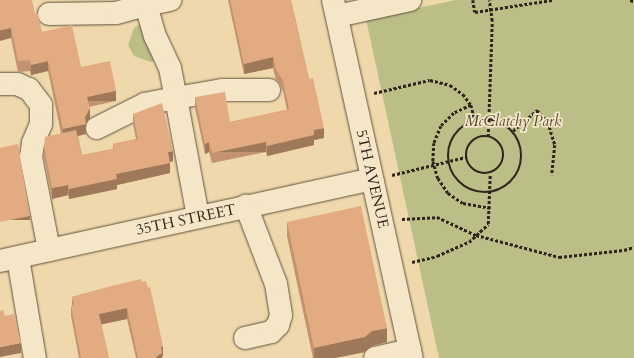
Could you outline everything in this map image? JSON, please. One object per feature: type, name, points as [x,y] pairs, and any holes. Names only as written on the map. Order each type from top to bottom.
[{"type":"street","points":[[49,14],[116,13],[145,2],[170,0]]},
{"type":"street","points":[[335,8],[410,0]]},
{"type":"street","points":[[145,2],[155,36],[170,68],[198,217]]},
{"type":"street","name":"5TH AVENUE","points":[[335,8],[411,354]]},
{"type":"street","points":[[0,84],[17,84],[30,89],[41,105],[41,124],[33,143],[31,157],[49,250]]},
{"type":"street","points":[[97,128],[145,104],[222,90],[269,90]]},
{"type":"street","name":"35TH STREET","points":[[9,259],[372,179]]},
{"type":"street","points":[[246,206],[276,284],[282,315],[278,325],[271,332],[246,338]]},
{"type":"street","points":[[9,259],[35,358]]},
{"type":"street","points":[[375,358],[411,354]]},
{"type":"path","points":[[473,0],[475,12],[552,0]]},
{"type":"path","points":[[488,137],[490,118],[492,21],[489,0]]},
{"type":"path","points":[[630,0],[634,1]]},
{"type":"path","points":[[354,98],[430,80],[450,85],[463,94],[470,105],[475,120]]},
{"type":"path","points":[[470,105],[454,113],[441,126],[434,143],[434,166],[438,178],[448,193],[463,203],[490,208]]},
{"type":"path","points":[[513,131],[537,110],[548,122],[555,145],[552,175]]},
{"type":"path","points":[[490,118],[503,123],[513,131],[519,140],[522,163],[511,183],[491,193],[468,189],[452,173],[448,163],[448,152],[453,136],[465,124],[475,120],[490,118]]},
{"type":"path","points":[[488,137],[499,143],[504,155],[500,167],[490,174],[477,173],[472,169],[466,157],[472,142],[488,137]]},
{"type":"path","points":[[372,179],[448,163],[466,157]]},
{"type":"path","points":[[392,266],[437,256],[469,242],[488,224],[491,193],[490,174]]},
{"type":"path","points":[[382,224],[412,217],[437,217],[476,235],[559,257],[624,250],[634,247]]},
{"type":"green space","name":"McClatchy Park","points":[[456,0],[634,0],[634,358],[439,358],[366,19]]},
{"type":"green space","points":[[144,22],[157,60],[151,62],[134,56],[128,45],[134,28]]},
{"type":"building","points":[[0,0],[32,0],[35,14],[38,14],[42,32],[72,25],[81,67],[110,61],[116,91],[87,97],[90,108],[85,117],[86,124],[63,129],[48,61],[31,65],[30,60],[18,61],[11,28],[0,30]]},
{"type":"building","points":[[230,0],[291,0],[309,79],[313,78],[324,128],[314,130],[314,135],[267,146],[266,142],[212,153],[209,142],[205,144],[195,97],[225,92],[230,122],[289,109],[283,81],[276,69],[273,57],[244,64]]},
{"type":"building","points":[[162,103],[173,151],[168,152],[170,163],[116,174],[117,179],[69,189],[68,185],[52,188],[44,146],[45,137],[76,130],[82,155],[114,149],[113,144],[138,139],[133,114]]},
{"type":"building","points":[[18,144],[30,216],[0,222],[0,148]]},
{"type":"building","points":[[361,206],[387,328],[372,331],[365,337],[314,348],[287,222]]},
{"type":"building","points":[[141,279],[142,282],[146,281],[148,288],[150,287],[163,346],[161,347],[162,353],[156,358],[138,358],[127,308],[99,314],[109,358],[81,358],[71,306],[74,305],[72,297]]},
{"type":"building","points":[[3,310],[5,316],[14,314],[21,343],[0,347],[0,311]]}]
